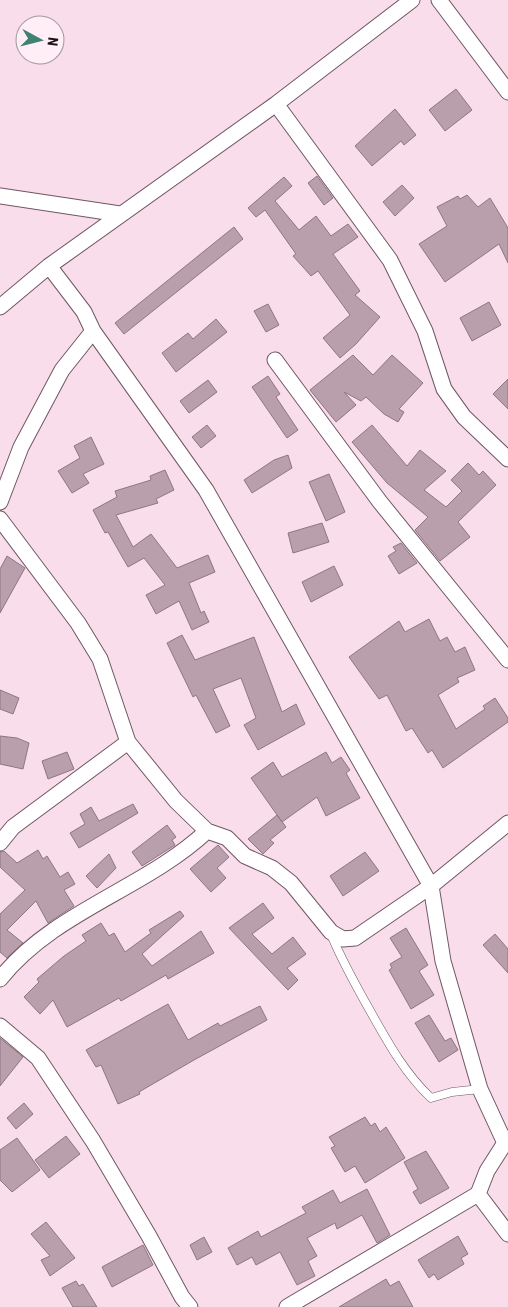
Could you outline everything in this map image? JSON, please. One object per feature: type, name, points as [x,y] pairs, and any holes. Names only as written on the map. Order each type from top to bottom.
[{"type":"street","points":[[0,307],[49,266],[276,104],[412,0]]},
{"type":"street","points":[[439,0],[508,92]]},
{"type":"street","points":[[276,104],[315,160],[390,260],[424,331],[444,389],[464,417],[508,459]]},
{"type":"street","points":[[0,196],[120,214]]},
{"type":"street","points":[[49,266],[84,312],[93,331],[206,490],[430,886],[443,961],[480,1089],[506,1139],[478,1194],[287,1307]]},
{"type":"street","points":[[0,502],[21,447],[62,370],[93,331]]},
{"type":"street","points":[[275,360],[380,502],[508,660]]},
{"type":"street","points":[[0,519],[78,623],[100,659],[128,742],[176,801],[208,831],[227,838],[245,856],[272,868],[290,883],[331,932],[342,939],[355,938],[430,886],[508,823]]},
{"type":"street","points":[[0,843],[12,827],[128,742]]},
{"type":"street","points":[[0,979],[16,959],[59,926],[185,852],[208,831]]},
{"type":"street","points":[[0,1026],[38,1058],[93,1141],[149,1236],[182,1297],[190,1307]]},
{"type":"street","points":[[478,1194],[508,1234]]},
{"type":"lane","points":[[331,932],[338,952],[384,1036],[412,1081],[431,1098],[452,1092],[480,1089]]},
{"type":"building","points":[[456,89],[472,110],[445,131],[429,110]]},
{"type":"building","points":[[395,109],[416,135],[404,145],[401,141],[372,166],[355,146]]},
{"type":"building","points":[[317,176],[333,198],[324,205],[308,183]]},
{"type":"building","points":[[284,177],[292,186],[275,201],[299,230],[316,216],[331,236],[348,224],[358,237],[333,254],[360,291],[355,295],[380,317],[356,344],[340,358],[323,338],[350,315],[318,271],[311,276],[293,256],[296,254],[265,210],[256,217],[248,208]]},
{"type":"building","points":[[402,185],[414,198],[395,216],[383,202]]},
{"type":"building","points":[[467,195],[478,207],[490,198],[508,228],[508,263],[499,244],[445,282],[419,244],[447,226],[437,207],[458,196],[460,199]]},
{"type":"building","points":[[234,227],[243,239],[124,334],[115,323]]},
{"type":"building","points":[[489,302],[501,325],[472,341],[460,318]]},
{"type":"building","points":[[268,304],[279,325],[266,332],[254,311]]},
{"type":"building","points":[[216,319],[227,332],[176,372],[162,353],[188,333],[193,339]]},
{"type":"building","points":[[353,355],[373,375],[392,355],[423,383],[399,409],[404,412],[398,422],[384,414],[366,397],[361,401],[344,392],[356,405],[336,422],[310,390]]},
{"type":"building","points":[[268,376],[280,394],[276,397],[298,430],[287,438],[252,387]]},
{"type":"building","points":[[508,379],[508,409],[493,394]]},
{"type":"building","points":[[208,380],[217,392],[189,413],[180,401]]},
{"type":"building","points":[[207,425],[216,436],[201,448],[192,437]]},
{"type":"building","points":[[372,425],[407,466],[420,450],[446,471],[424,490],[446,507],[462,491],[451,480],[468,463],[479,475],[483,471],[496,485],[458,522],[470,537],[440,561],[415,530],[428,517],[387,483],[352,442]]},
{"type":"building","points":[[91,437],[104,464],[83,474],[89,483],[72,493],[58,471],[80,458],[74,446]]},
{"type":"building","points":[[288,455],[292,468],[252,493],[244,480],[274,460]]},
{"type":"building","points":[[165,470],[174,490],[156,499],[158,503],[116,515],[133,547],[151,534],[177,568],[208,555],[215,572],[189,583],[201,613],[204,611],[209,622],[192,630],[179,601],[156,614],[146,595],[165,585],[144,558],[128,567],[108,532],[105,533],[93,510],[117,497],[115,491],[151,480],[150,476]]},
{"type":"building","points":[[329,474],[345,512],[326,521],[309,482]]},
{"type":"building","points":[[322,523],[329,542],[293,553],[288,533]]},
{"type":"building","points":[[401,543],[417,563],[399,574],[388,556],[396,551],[393,547]]},
{"type":"building","points":[[7,556],[25,568],[0,613],[0,569]]},
{"type":"building","points":[[334,566],[343,585],[311,602],[302,582]]},
{"type":"building","points":[[429,619],[440,641],[447,637],[455,652],[465,647],[475,670],[457,678],[459,682],[438,695],[456,729],[485,709],[483,706],[495,698],[508,718],[508,722],[443,768],[432,750],[428,753],[412,728],[406,731],[387,695],[379,699],[349,657],[399,621],[405,632]]},
{"type":"building","points":[[182,635],[195,660],[254,637],[282,712],[296,704],[305,724],[258,750],[244,725],[256,718],[241,678],[213,689],[230,726],[216,733],[196,695],[193,697],[167,643]]},
{"type":"building","points":[[0,690],[19,698],[13,714],[0,709]]},
{"type":"building","points":[[0,736],[17,738],[29,743],[23,769],[0,764]]},
{"type":"building","points":[[67,752],[74,769],[48,779],[42,761]]},
{"type":"building","points":[[326,752],[332,763],[341,757],[350,770],[346,773],[360,798],[326,816],[317,797],[282,822],[251,778],[273,762],[282,777]]},
{"type":"building","points":[[133,804],[138,813],[79,848],[70,833],[85,824],[80,814],[91,807],[99,821]]},
{"type":"building","points":[[277,815],[286,827],[270,840],[274,843],[263,854],[248,839]]},
{"type":"building","points":[[167,825],[176,837],[172,840],[175,845],[142,866],[132,852]]},
{"type":"building","points":[[218,845],[229,857],[217,868],[226,878],[211,892],[190,869]]},
{"type":"building","points":[[38,850],[43,859],[47,856],[60,877],[68,872],[75,884],[64,890],[74,906],[48,923],[36,901],[7,930],[23,943],[7,958],[0,952],[0,914],[25,890],[0,867],[0,852],[4,851],[17,863]]},
{"type":"building","points":[[365,852],[379,871],[343,896],[330,876]]},
{"type":"building","points":[[109,854],[116,868],[97,888],[86,876]]},
{"type":"building","points":[[263,903],[274,918],[252,934],[272,954],[293,937],[306,954],[287,968],[298,980],[288,990],[229,928]]},
{"type":"building","points":[[180,911],[184,916],[142,954],[152,966],[201,931],[214,953],[168,979],[166,975],[121,1001],[119,998],[67,1027],[53,1000],[40,1014],[24,997],[39,982],[37,979],[64,956],[86,941],[82,935],[101,923],[109,936],[114,933],[125,952],[151,933],[149,930]]},
{"type":"building","points":[[406,928],[428,965],[419,971],[434,995],[411,1009],[389,970],[392,968],[390,964],[402,957],[390,938]]},
{"type":"building","points":[[495,934],[508,949],[508,973],[483,945]]},
{"type":"building","points":[[168,1004],[188,1040],[218,1023],[220,1026],[260,1006],[267,1020],[139,1092],[140,1094],[118,1104],[101,1065],[96,1067],[86,1050]]},
{"type":"building","points":[[429,1015],[445,1041],[451,1038],[458,1050],[439,1062],[415,1023]]},
{"type":"building","points":[[0,1038],[23,1057],[0,1086]]},
{"type":"building","points":[[24,1103],[33,1114],[16,1129],[7,1118]]},
{"type":"building","points":[[365,1117],[371,1126],[375,1123],[380,1132],[386,1127],[405,1158],[365,1183],[355,1166],[345,1172],[331,1148],[335,1146],[329,1137]]},
{"type":"building","points":[[66,1136],[80,1154],[49,1178],[35,1160]]},
{"type":"building","points":[[17,1138],[40,1170],[12,1192],[0,1180],[0,1150]]},
{"type":"building","points":[[426,1151],[449,1188],[420,1204],[413,1192],[418,1189],[404,1162]]},
{"type":"building","points":[[367,1189],[390,1235],[377,1243],[362,1215],[337,1229],[335,1223],[307,1238],[317,1256],[308,1261],[315,1276],[297,1285],[280,1252],[256,1265],[252,1257],[237,1265],[228,1248],[258,1231],[261,1237],[306,1213],[302,1207],[333,1190],[340,1203]]},
{"type":"building","points":[[46,1222],[75,1258],[50,1276],[41,1260],[50,1256],[31,1234]]},
{"type":"building","points":[[458,1236],[468,1254],[461,1258],[464,1264],[438,1280],[434,1274],[429,1278],[418,1260]]},
{"type":"building","points":[[204,1237],[212,1252],[197,1260],[190,1245]]},
{"type":"building","points":[[143,1245],[153,1265],[112,1287],[102,1267]]},
{"type":"building","points":[[386,1279],[390,1286],[399,1281],[413,1307],[339,1307]]},
{"type":"building","points":[[76,1281],[79,1286],[83,1284],[97,1307],[73,1307],[62,1288]]}]
